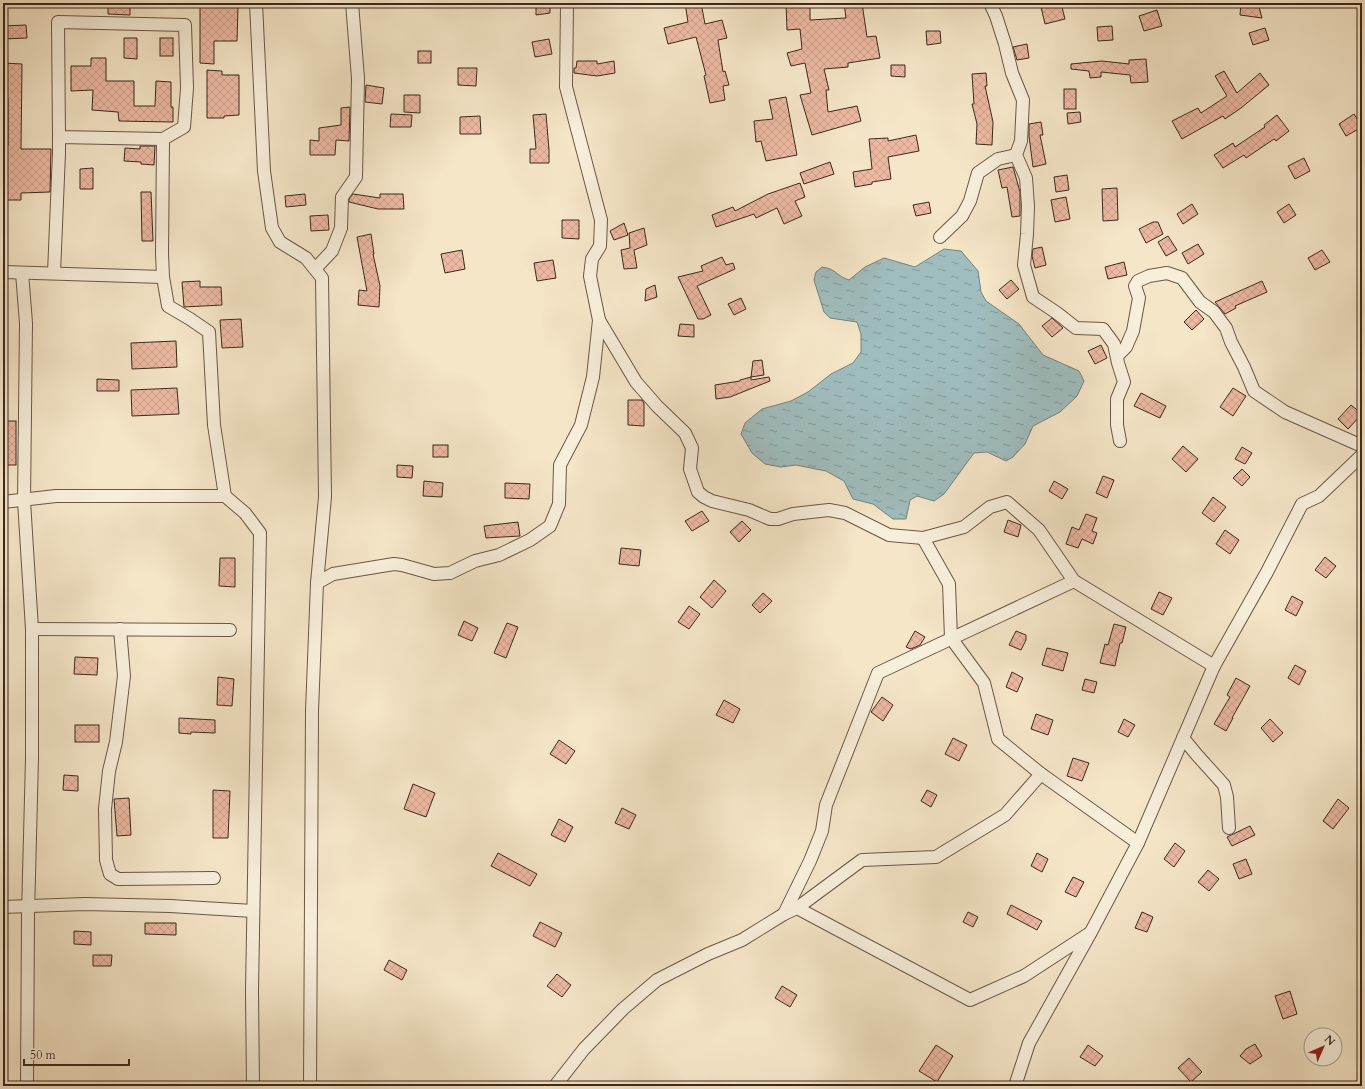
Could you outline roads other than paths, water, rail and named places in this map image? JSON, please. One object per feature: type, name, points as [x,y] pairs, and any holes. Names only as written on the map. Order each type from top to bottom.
[{"type":"street","points":[[256,3],[264,171],[272,228],[280,242],[306,258],[322,278],[325,497],[317,583],[312,712],[310,1086]]},
{"type":"street","points":[[315,269],[332,251],[341,228],[342,197],[356,177],[358,78],[352,3]]},
{"type":"street","points":[[317,583],[332,574],[394,564],[434,574],[450,573],[475,560],[499,555],[530,540],[550,526],[559,504],[560,465],[581,425],[585,411],[593,377],[599,320],[590,276],[592,259],[600,246],[601,220],[566,86],[568,28],[567,3]]},
{"type":"street","points":[[990,3],[1005,44],[1012,73],[1023,100],[1021,141],[1016,155],[1026,178],[1028,206],[1024,265],[1033,297],[1076,328],[1103,329],[1114,344],[1124,382],[1117,398],[1120,441]]},
{"type":"street","points":[[54,273],[59,137],[58,22],[185,25],[187,88],[184,127],[164,139],[59,137]]},
{"type":"street","points":[[164,139],[162,246],[163,277],[168,306],[209,332],[214,425],[225,496]]},
{"type":"street","points":[[940,237],[962,216],[970,201],[978,173],[998,159],[1016,155]]},
{"type":"street","points":[[3,272],[163,277]]},
{"type":"street","points":[[22,272],[26,324],[24,501],[32,629],[32,758],[28,906],[27,1086]]},
{"type":"street","points":[[1117,356],[1126,347],[1133,331],[1139,298],[1135,286],[1138,281],[1149,276],[1167,273],[1182,278],[1200,302],[1214,312],[1226,328],[1254,391],[1285,412],[1362,446]]},
{"type":"street","points":[[599,320],[636,382],[657,406],[685,433],[692,448],[690,469],[698,492],[704,498],[749,510],[770,519],[778,519],[793,514],[829,510],[845,513],[888,535],[923,538],[964,527],[990,507],[1007,502],[1039,530],[1074,581],[1214,666]]},
{"type":"street","points":[[1015,1086],[1029,1043],[1138,843],[1214,666],[1267,572],[1302,504],[1319,496],[1362,455]]},
{"type":"street","points":[[3,502],[24,501],[56,496],[225,496],[245,513],[260,533],[253,911],[253,1086]]},
{"type":"street","points":[[923,538],[949,584],[951,638],[984,683],[998,739],[1041,774],[1138,843]]},
{"type":"street","points":[[784,914],[810,861],[822,830],[826,805],[878,673],[1074,581]]},
{"type":"street","points":[[32,629],[230,630]]},
{"type":"street","points":[[120,630],[124,676],[116,742],[109,771],[105,809],[106,860],[110,874],[118,879],[214,878]]},
{"type":"street","points":[[1183,738],[1224,785],[1227,797],[1229,828]]},
{"type":"street","points":[[555,1086],[584,1049],[623,1009],[657,980],[708,954],[742,940],[784,914],[797,908],[862,860],[936,857],[1005,815],[1041,774]]},
{"type":"street","points":[[3,907],[86,904],[170,906],[253,911]]},
{"type":"street","points":[[797,908],[970,1000],[1024,976],[1090,932]]},
{"type":"water","points":[[944,249],[961,251],[978,271],[981,292],[986,301],[1019,324],[1043,355],[1079,371],[1084,381],[1077,396],[1060,412],[1033,426],[1025,444],[1013,457],[1006,461],[987,452],[974,453],[944,494],[934,501],[917,496],[910,500],[906,519],[893,519],[873,504],[853,499],[844,481],[826,471],[796,465],[781,467],[765,464],[752,453],[741,434],[745,423],[762,409],[791,401],[808,392],[831,374],[853,363],[861,352],[861,334],[857,322],[830,318],[824,312],[814,280],[816,272],[822,267],[827,268],[849,280],[865,267],[884,258],[915,267]]}]
